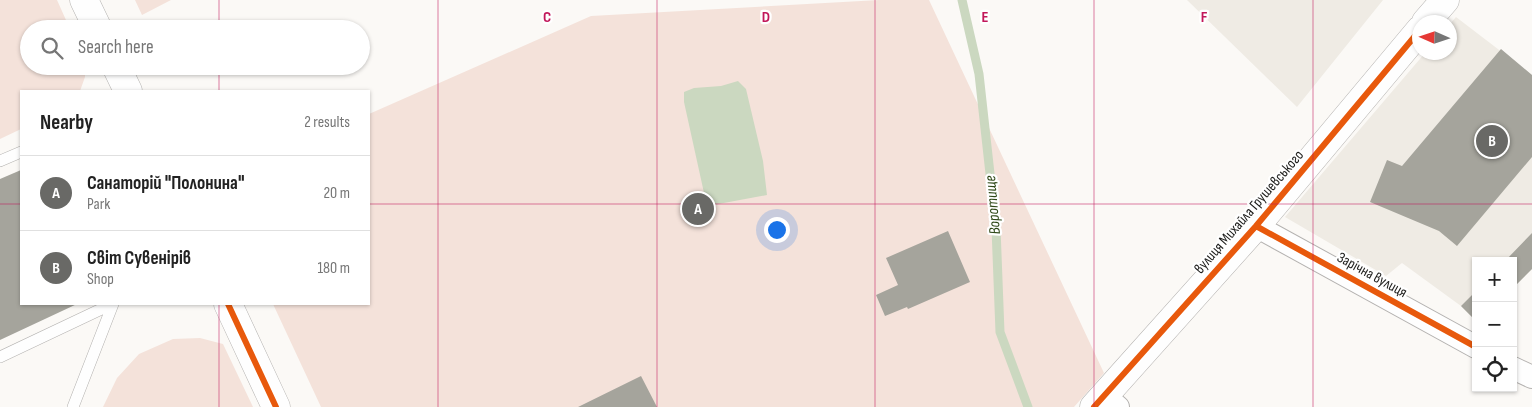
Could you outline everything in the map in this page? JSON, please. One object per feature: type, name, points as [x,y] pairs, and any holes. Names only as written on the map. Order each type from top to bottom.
[{"type":"street","points":[[84,0],[94,20]]},
{"type":"street","points":[[1432,15],[1445,0]]},
{"type":"street","name":"вулиця Михайла Грушевського","points":[[1105,403],[1412,40]]},
{"type":"street","points":[[120,75],[128,90]]},
{"type":"street","name":"Зарічна вулиця","points":[[1256,226],[1472,345]]},
{"type":"street","points":[[228,305],[276,407]]},
{"type":"street","points":[[1517,370],[1532,377]]},
{"type":"lane","points":[[0,161],[20,152]]},
{"type":"lane","points":[[0,357],[110,305]]},
{"type":"lane","points":[[73,407],[112,305]]},
{"type":"shaded area","points":[[0,0],[57,0],[66,20],[20,20],[20,75],[85,75],[80,90],[20,90],[20,129],[0,139]]},
{"type":"shaded area","points":[[135,0],[171,0],[142,15]]},
{"type":"shaded area","points":[[879,0],[929,0],[1104,373],[1074,407],[321,407],[273,305],[370,305],[370,114],[591,16]]},
{"type":"shaded area","points":[[1187,0],[1383,0],[1297,107]]},
{"type":"shaded area","points":[[1457,18],[1532,75],[1532,269],[1517,284],[1517,257],[1472,257],[1472,317],[1461,306],[1402,263],[1386,276],[1285,217],[1419,60],[1457,60]]},
{"type":"shaded area","points":[[738,81],[746,89],[763,161],[767,195],[713,205],[706,202],[684,102],[684,92],[694,88],[721,86]]},
{"type":"shaded area","points":[[200,338],[223,344],[253,407],[103,407],[117,378],[139,354],[173,339]]},
{"type":"building","points":[[1501,49],[1532,75],[1532,157],[1457,246],[1439,231],[1370,202],[1387,160],[1402,166]]},
{"type":"building","points":[[20,170],[20,305],[75,305],[0,340],[0,179]]},
{"type":"building","points":[[948,231],[970,282],[908,309],[907,307],[885,316],[876,295],[898,285],[886,258]]},
{"type":"building","points":[[1532,233],[1532,269],[1517,284],[1517,257],[1509,257]]},
{"type":"building","points":[[1472,295],[1472,317],[1461,306]]},
{"type":"building","points":[[641,376],[657,407],[578,407]]},
{"type":"waterway","name":"Воротище","points":[[962,0],[979,74],[996,228],[1000,332],[1028,407]]},
{"type":"cycle path","points":[[1094,407],[1256,226],[1412,40]]},
{"type":"cycle path","points":[[1256,226],[1472,345]]},
{"type":"cycle path","points":[[228,305],[276,407]]},
{"type":"place","name":"Світ Сувенірів","points":[[1492,141]]},
{"type":"place","name":"Санаторій \"Полонина\"","points":[[698,209]]}]
